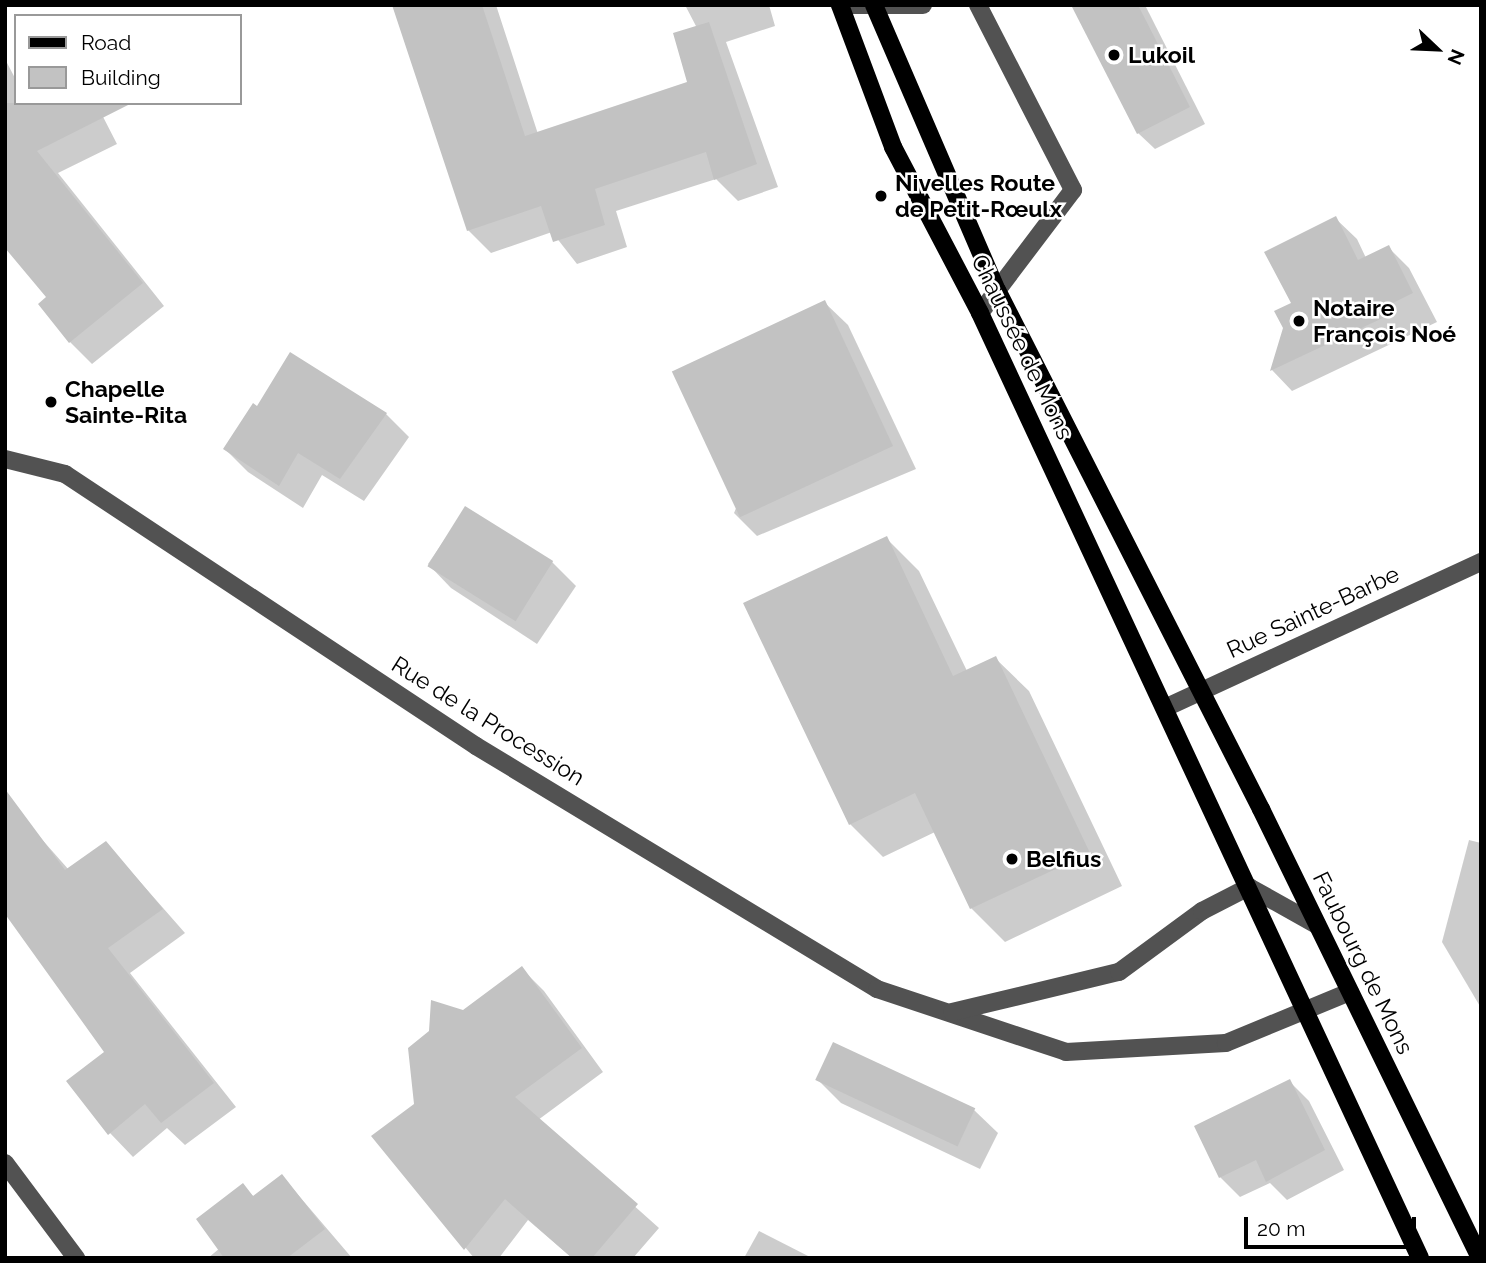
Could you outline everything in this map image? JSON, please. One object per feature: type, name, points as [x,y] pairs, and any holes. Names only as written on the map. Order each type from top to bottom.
[{"type":"main road","name":"Chaussée de Mons","points":[[840,5],[892,147],[980,313],[1167,707]]},
{"type":"main road","name":"Chaussée de Mons","points":[[874,5],[997,290],[1200,691]]},
{"type":"main road","name":"Faubourg de Mons","points":[[1200,691],[1480,1258]]},
{"type":"main road","points":[[1167,707],[1420,1258]]},
{"type":"street","points":[[840,5],[923,5]]},
{"type":"street","points":[[978,5],[1073,190],[980,313]]},
{"type":"street","name":"Rue de la Procession","points":[[5,459],[65,474],[476,746],[877,989],[1066,1052],[1226,1043],[1307,1013],[1350,992]]},
{"type":"street","name":"Rue Sainte-Barbe","points":[[1167,707],[1481,562]]},
{"type":"street","points":[[952,1012],[1119,972],[1202,911],[1249,887],[1317,925]]},
{"type":"street","points":[[5,1163],[76,1258]]},
{"type":"building","points":[[392,5],[482,5],[525,136],[687,82],[673,33],[709,22],[757,164],[714,180],[706,152],[595,189],[605,225],[553,242],[541,206],[467,231]]},
{"type":"building","points":[[1071,5],[1138,5],[1190,107],[1137,134]]},
{"type":"building","points":[[5,103],[128,105],[37,151],[143,283],[69,343],[38,304],[46,297],[5,248]]},
{"type":"building","points":[[1336,216],[1358,260],[1389,245],[1413,293],[1383,308],[1387,316],[1270,371],[1283,328],[1274,311],[1291,303],[1264,252]]},
{"type":"building","points":[[825,300],[893,446],[740,517],[672,371]]},
{"type":"building","points":[[290,352],[387,413],[340,479],[298,453],[279,486],[223,449],[253,403],[257,406]]},
{"type":"building","points":[[465,506],[553,561],[516,621],[427,566]]},
{"type":"building","points":[[887,536],[953,676],[996,656],[1090,853],[970,909],[915,793],[849,825],[743,603]]},
{"type":"building","points":[[5,789],[65,870],[106,841],[163,909],[108,948],[214,1083],[161,1123],[145,1104],[108,1135],[66,1081],[104,1052],[5,914]]},
{"type":"building","points":[[522,966],[582,1048],[515,1097],[638,1204],[592,1258],[572,1258],[505,1199],[464,1250],[371,1136],[414,1104],[408,1048],[429,1031],[431,1000],[463,1010]]},
{"type":"building","points":[[833,1042],[975,1108],[958,1146],[815,1080]]},
{"type":"building","points":[[1290,1079],[1325,1150],[1266,1182],[1256,1160],[1219,1178],[1194,1126]]},
{"type":"building","points":[[282,1174],[325,1229],[287,1258],[224,1258],[196,1219],[243,1183],[253,1196]]},
{"type":"place","name":"Lukoil","points":[[1114,55]]},
{"type":"place","name":"Nivelles Route de Petit-Rœulx","points":[[881,196]]},
{"type":"place","name":"Notaire François Noé","points":[[1299,321]]},
{"type":"place","name":"Chapelle Sainte-Rita","points":[[51,402]]},
{"type":"place","name":"Belfius","points":[[1012,859]]}]
